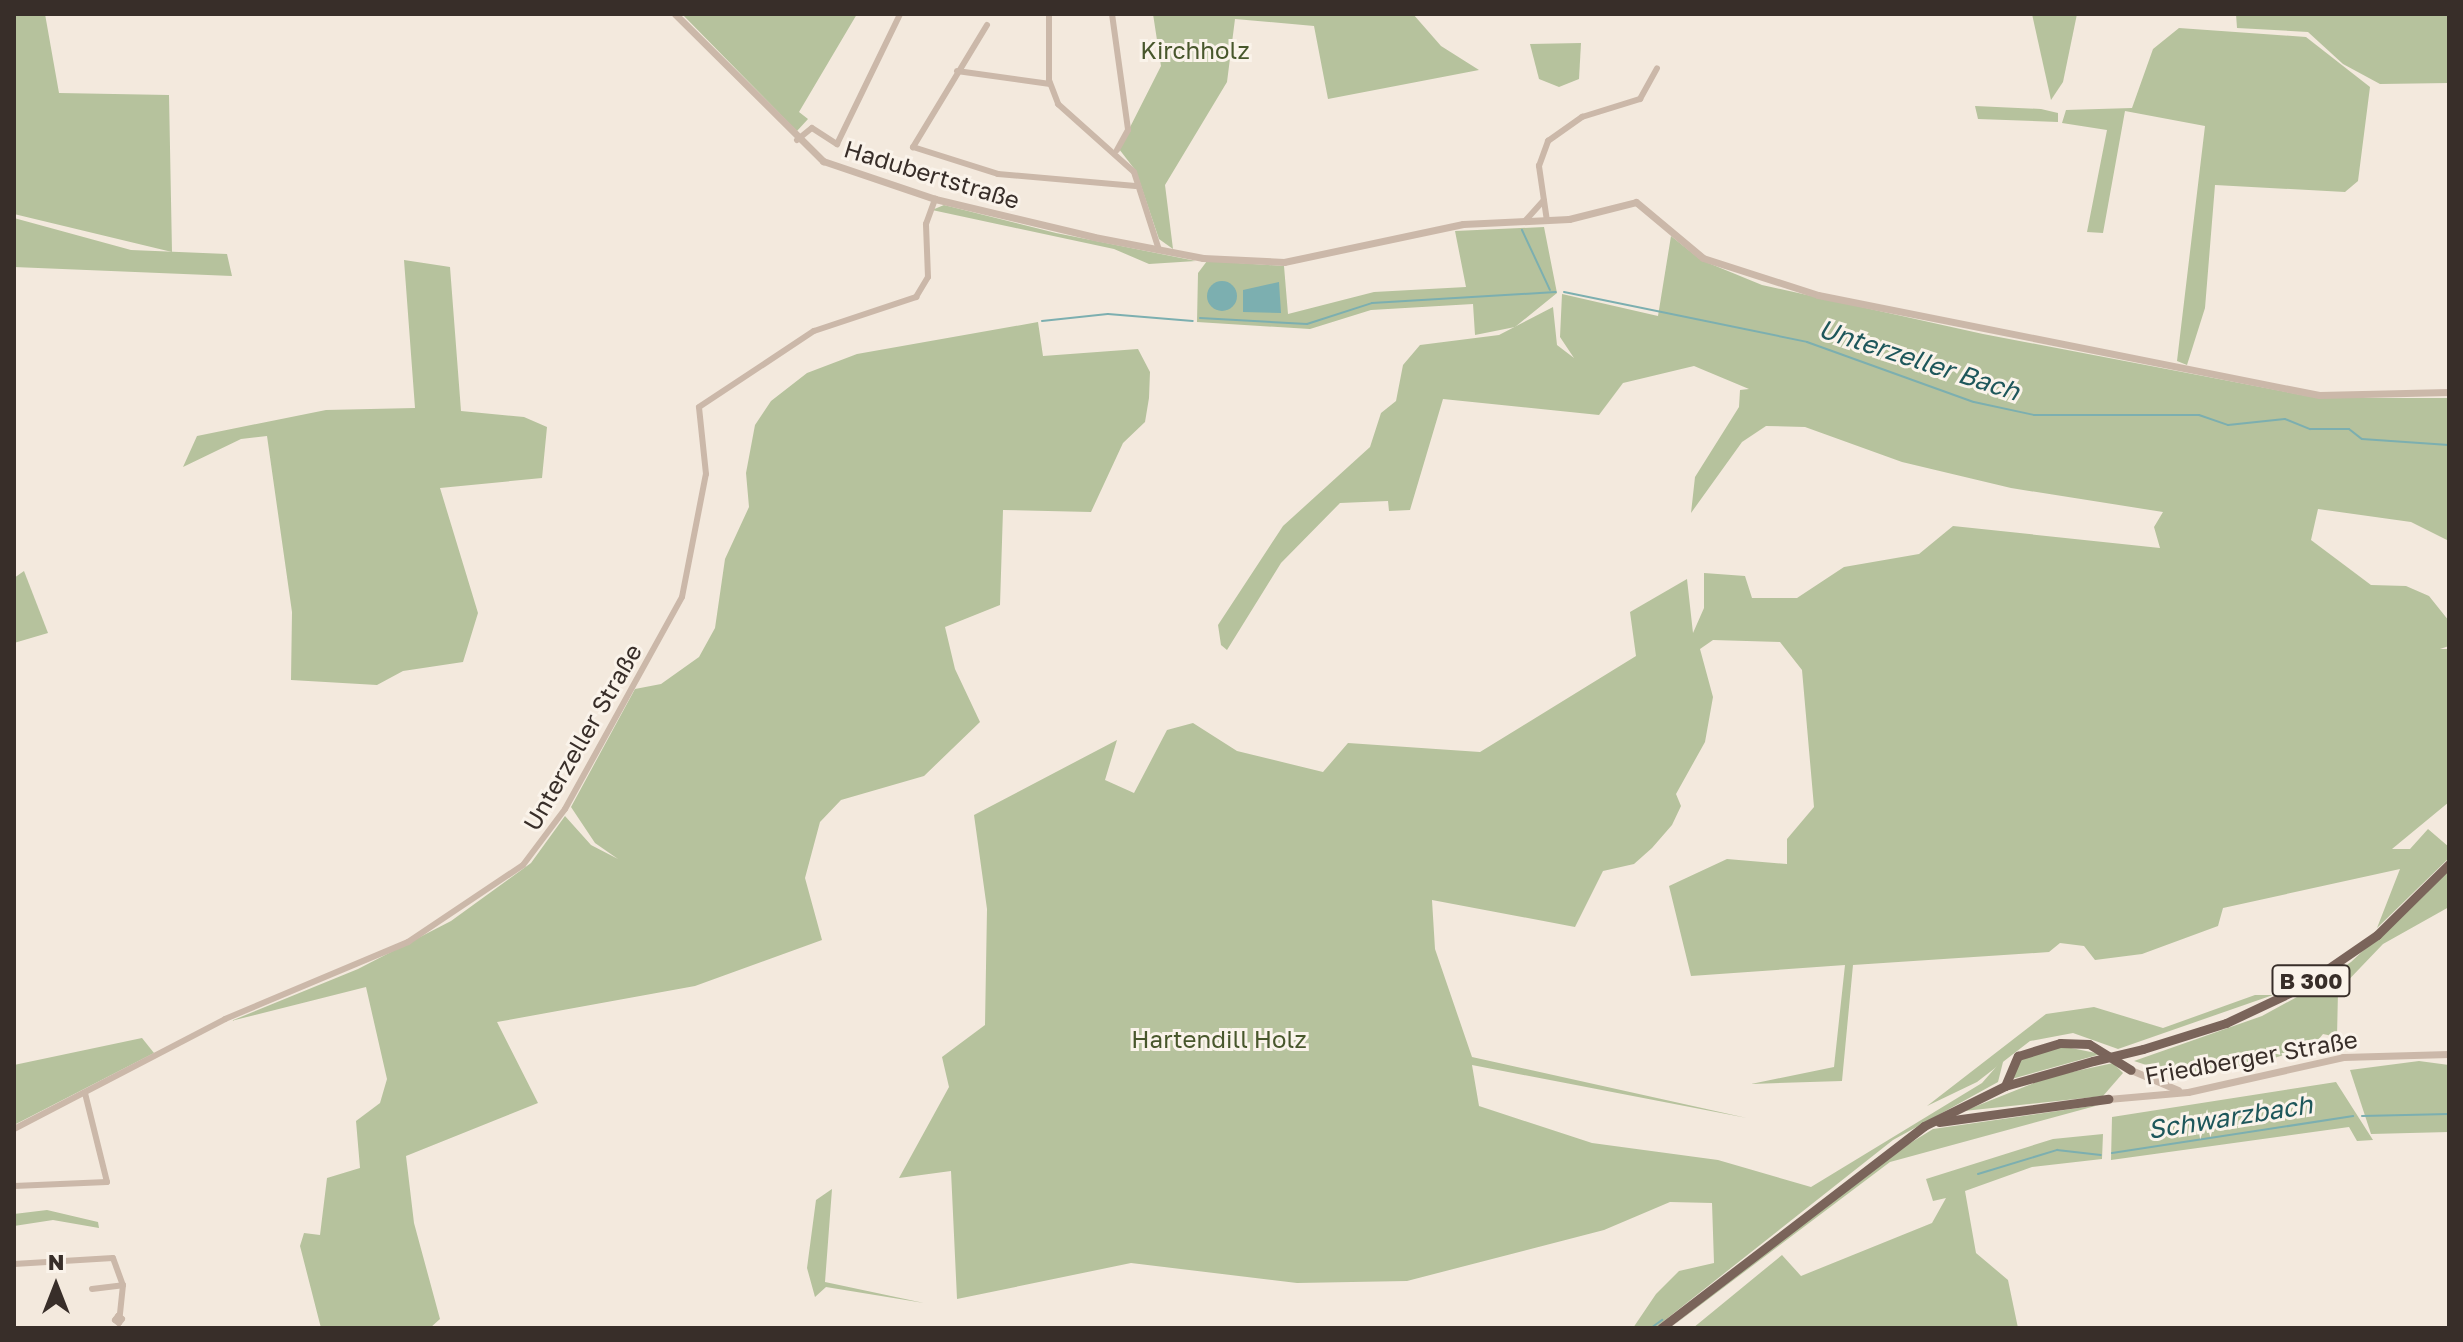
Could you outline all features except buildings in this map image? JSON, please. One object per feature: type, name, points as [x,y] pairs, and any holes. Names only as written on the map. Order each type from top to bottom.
[{"type":"main road","name":"B 300","points":[[1661,1328],[1924,1126],[2005,1086],[2218,1026],[2300,988],[2377,935],[2449,864]]},
{"type":"main road","points":[[2005,1086],[2018,1056],[2060,1043],[2089,1044],[2131,1070]]},
{"type":"main road","points":[[1924,1126],[2108,1099]]},
{"type":"street","name":"Hadubertstraße","points":[[675,14],[797,140],[839,170],[935,199],[1159,250],[1235,261],[1330,257],[1463,224],[1547,221],[1636,202],[1703,258],[1818,295],[2319,395],[2449,392]]},
{"type":"street","points":[[797,140],[812,128],[837,144],[900,14]]},
{"type":"street","points":[[1049,14],[1050,84],[1070,122],[1117,150],[1135,186],[1159,250]]},
{"type":"street","points":[[1112,14],[1128,130],[1117,150]]},
{"type":"street","points":[[987,25],[913,147],[998,174],[1135,186]]},
{"type":"street","points":[[1547,221],[1539,166],[1548,141],[1582,117],[1640,99],[1657,68]]},
{"type":"street","points":[[957,71],[1050,84]]},
{"type":"street","name":"Unterzeller Straße","points":[[14,1129],[225,1019],[408,942],[523,865],[565,809],[682,597],[706,474],[699,407],[814,331],[916,297],[928,277],[926,224],[935,199]]},
{"type":"street","points":[[1525,221],[1544,200]]},
{"type":"street","name":"Friedberger Straße","points":[[2108,1099],[2188,1092],[2343,1057],[2449,1054]]},
{"type":"street","points":[[2131,1070],[2188,1092]]},
{"type":"street","points":[[14,1186],[107,1182],[85,1093]]},
{"type":"street","points":[[14,1264],[113,1258],[123,1285],[120,1316]]},
{"type":"street","points":[[92,1289],[123,1285]]},
{"type":"green space","points":[[14,14],[45,14],[59,93],[169,95],[172,252],[14,214]]},
{"type":"green space","points":[[682,14],[857,14],[799,112],[808,119],[797,131]]},
{"type":"green space","name":"Kirchholz","points":[[1153,14],[1413,14],[1441,46],[1479,70],[1328,99],[1314,26],[1235,19],[1227,82],[1165,185],[1173,249],[1159,239],[1136,171],[1119,149],[1161,66]]},
{"type":"green space","points":[[2032,14],[2077,14],[2063,82],[2051,100]]},
{"type":"green space","points":[[2236,14],[2449,14],[2449,83],[2380,84],[2343,64],[2308,32],[2237,28]]},
{"type":"green space","points":[[2179,28],[2306,37],[2370,87],[2358,181],[2345,192],[2215,185],[2205,308],[2187,365],[2177,361],[2205,126],[2125,111],[2103,233],[2087,232],[2107,130],[2062,123],[2066,110],[2132,108],[2153,49]]},
{"type":"green space","points":[[1581,43],[1579,79],[1559,87],[1539,79],[1530,44]]},
{"type":"green space","points":[[1975,106],[2041,109],[2058,113],[2058,122],[1978,119]]},
{"type":"green space","points":[[944,205],[1056,233],[1196,261],[1149,264],[1114,249],[932,210]]},
{"type":"green space","points":[[14,218],[131,250],[227,254],[232,276],[14,267]]},
{"type":"green space","points":[[1544,227],[1557,293],[1515,327],[1475,335],[1473,304],[1371,310],[1310,329],[1197,322],[1198,273],[1207,261],[1284,266],[1288,314],[1374,292],[1466,287],[1455,231]]},
{"type":"green space","name":"Hartendill Holz","points":[[1671,236],[1701,260],[1762,285],[1983,334],[2318,398],[2449,398],[2449,541],[2411,522],[2318,509],[2311,540],[2371,585],[2406,586],[2429,596],[2449,621],[2449,646],[2440,649],[2449,649],[2449,802],[2392,849],[2410,849],[2428,829],[2449,847],[2449,858],[2377,928],[2400,869],[2223,908],[2218,926],[2142,954],[2095,960],[2084,946],[2060,943],[2049,952],[1853,965],[1842,1081],[1751,1084],[1834,1067],[1845,965],[1691,976],[1669,886],[1727,859],[1787,864],[1787,839],[1814,807],[1802,670],[1780,642],[1713,640],[1700,649],[1713,697],[1705,742],[1676,794],[1681,806],[1672,825],[1652,848],[1634,864],[1603,871],[1575,927],[1432,900],[1435,949],[1472,1057],[1747,1118],[1472,1065],[1479,1106],[1592,1143],[1718,1160],[1811,1187],[1982,1083],[2004,1058],[1998,1082],[1893,1140],[1655,1328],[1633,1328],[1656,1294],[1679,1271],[1714,1263],[1712,1203],[1670,1202],[1604,1230],[1407,1281],[1297,1283],[1131,1263],[957,1299],[951,1171],[899,1178],[949,1087],[942,1057],[985,1025],[987,909],[974,815],[1117,740],[1105,780],[1134,793],[1167,730],[1193,723],[1237,751],[1323,772],[1348,743],[1480,752],[1636,656],[1630,612],[1687,579],[1693,633],[1704,608],[1704,573],[1745,576],[1752,598],[1797,598],[1844,567],[1919,554],[1953,526],[2160,548],[2154,527],[2163,512],[2011,488],[1902,462],[1805,427],[1766,426],[1742,442],[1691,513],[1695,477],[1739,407],[1740,390],[1749,389],[1694,366],[1623,383],[1599,415],[1443,399],[1410,510],[1389,511],[1388,501],[1340,503],[1281,563],[1227,650],[1221,645],[1218,625],[1283,526],[1370,447],[1381,413],[1396,401],[1403,365],[1420,345],[1499,335],[1553,307],[1557,345],[1574,358],[1560,337],[1562,294],[1658,316]]},
{"type":"green space","points":[[404,260],[450,267],[461,411],[524,417],[547,427],[542,478],[440,488],[478,613],[463,662],[403,671],[377,685],[291,680],[292,612],[267,436],[241,439],[183,467],[197,436],[326,410],[415,408]]},
{"type":"green space","points":[[1038,322],[1043,356],[1138,349],[1150,372],[1149,398],[1145,422],[1123,443],[1091,512],[1003,510],[1000,605],[945,627],[955,669],[980,722],[924,776],[841,800],[820,822],[805,878],[822,940],[695,986],[497,1022],[538,1103],[406,1156],[414,1223],[440,1319],[430,1328],[321,1328],[300,1246],[304,1233],[320,1235],[327,1178],[360,1168],[356,1121],[380,1103],[387,1079],[366,987],[231,1021],[358,969],[451,921],[531,863],[565,816],[591,845],[618,859],[595,843],[571,807],[635,689],[661,684],[699,657],[715,628],[725,559],[749,507],[746,473],[755,425],[771,401],[807,373],[857,354]]},
{"type":"green space","points":[[24,571],[48,633],[14,643],[14,578]]},
{"type":"green space","points":[[2449,870],[2449,907],[2383,944],[2338,991],[2337,1037],[2323,1034],[2313,1046],[2258,1063],[2180,1076],[2134,1061],[2262,1016],[2306,992],[2351,962]]},
{"type":"green space","points":[[2255,995],[2273,995],[2118,1049],[2073,1033],[2030,1041],[1977,1082],[1927,1106],[2046,1014],[2094,1007],[2163,1028]]},
{"type":"green space","points":[[142,1038],[154,1053],[14,1125],[14,1065]]},
{"type":"green space","points":[[2061,1046],[2101,1054],[2008,1080],[2019,1057]]},
{"type":"green space","points":[[2419,1061],[2449,1065],[2449,1132],[2371,1134],[2350,1070]]},
{"type":"green space","points":[[2113,1063],[2123,1073],[2103,1096],[1964,1111],[2049,1077]]},
{"type":"green space","points":[[2336,1082],[2373,1140],[2357,1141],[2349,1127],[2111,1160],[2112,1117]]},
{"type":"green space","points":[[2099,1105],[1890,1162],[1670,1328],[1881,1161],[1933,1129]]},
{"type":"green space","points":[[2103,1134],[2102,1159],[2032,1167],[1965,1191],[1976,1253],[2008,1280],[2018,1328],[1693,1328],[1782,1255],[1801,1276],[1932,1223],[1946,1198],[1933,1201],[1926,1179],[2053,1139]]},
{"type":"green space","points":[[832,1189],[825,1282],[924,1303],[826,1287],[815,1297],[807,1268],[816,1200]]},
{"type":"green space","points":[[47,1210],[98,1222],[99,1228],[53,1220],[14,1226],[14,1214]]},
{"type":"water","points":[[1222,281],[1233,285],[1237,296],[1233,307],[1222,311],[1211,307],[1207,296],[1211,285]]},
{"type":"water","points":[[1279,282],[1281,313],[1243,312],[1243,290]]},
{"type":"waterway","points":[[1522,230],[1550,290]]},
{"type":"waterway","name":"Unterzeller Bach","points":[[1200,318],[1307,324],[1372,303],[1556,292]]},
{"type":"waterway","name":"Unterzeller Bach","points":[[1564,292],[1807,342],[1974,402],[2034,415],[2199,415],[2228,425],[2285,419],[2310,429],[2349,429],[2362,439],[2449,445]]},
{"type":"waterway","name":"Unterzeller Bach","points":[[1042,321],[1108,314],[1193,321]]},
{"type":"waterway","name":"Schwarzbach","points":[[2362,1116],[2449,1114]]},
{"type":"waterway","name":"Schwarzbach","points":[[2112,1153],[2353,1116]]},
{"type":"waterway","name":"Schwarzbach","points":[[1978,1174],[2057,1150],[2101,1155]]},
{"type":"waterway","name":"Schwarzbach","points":[[1651,1328],[1662,1320]]}]
